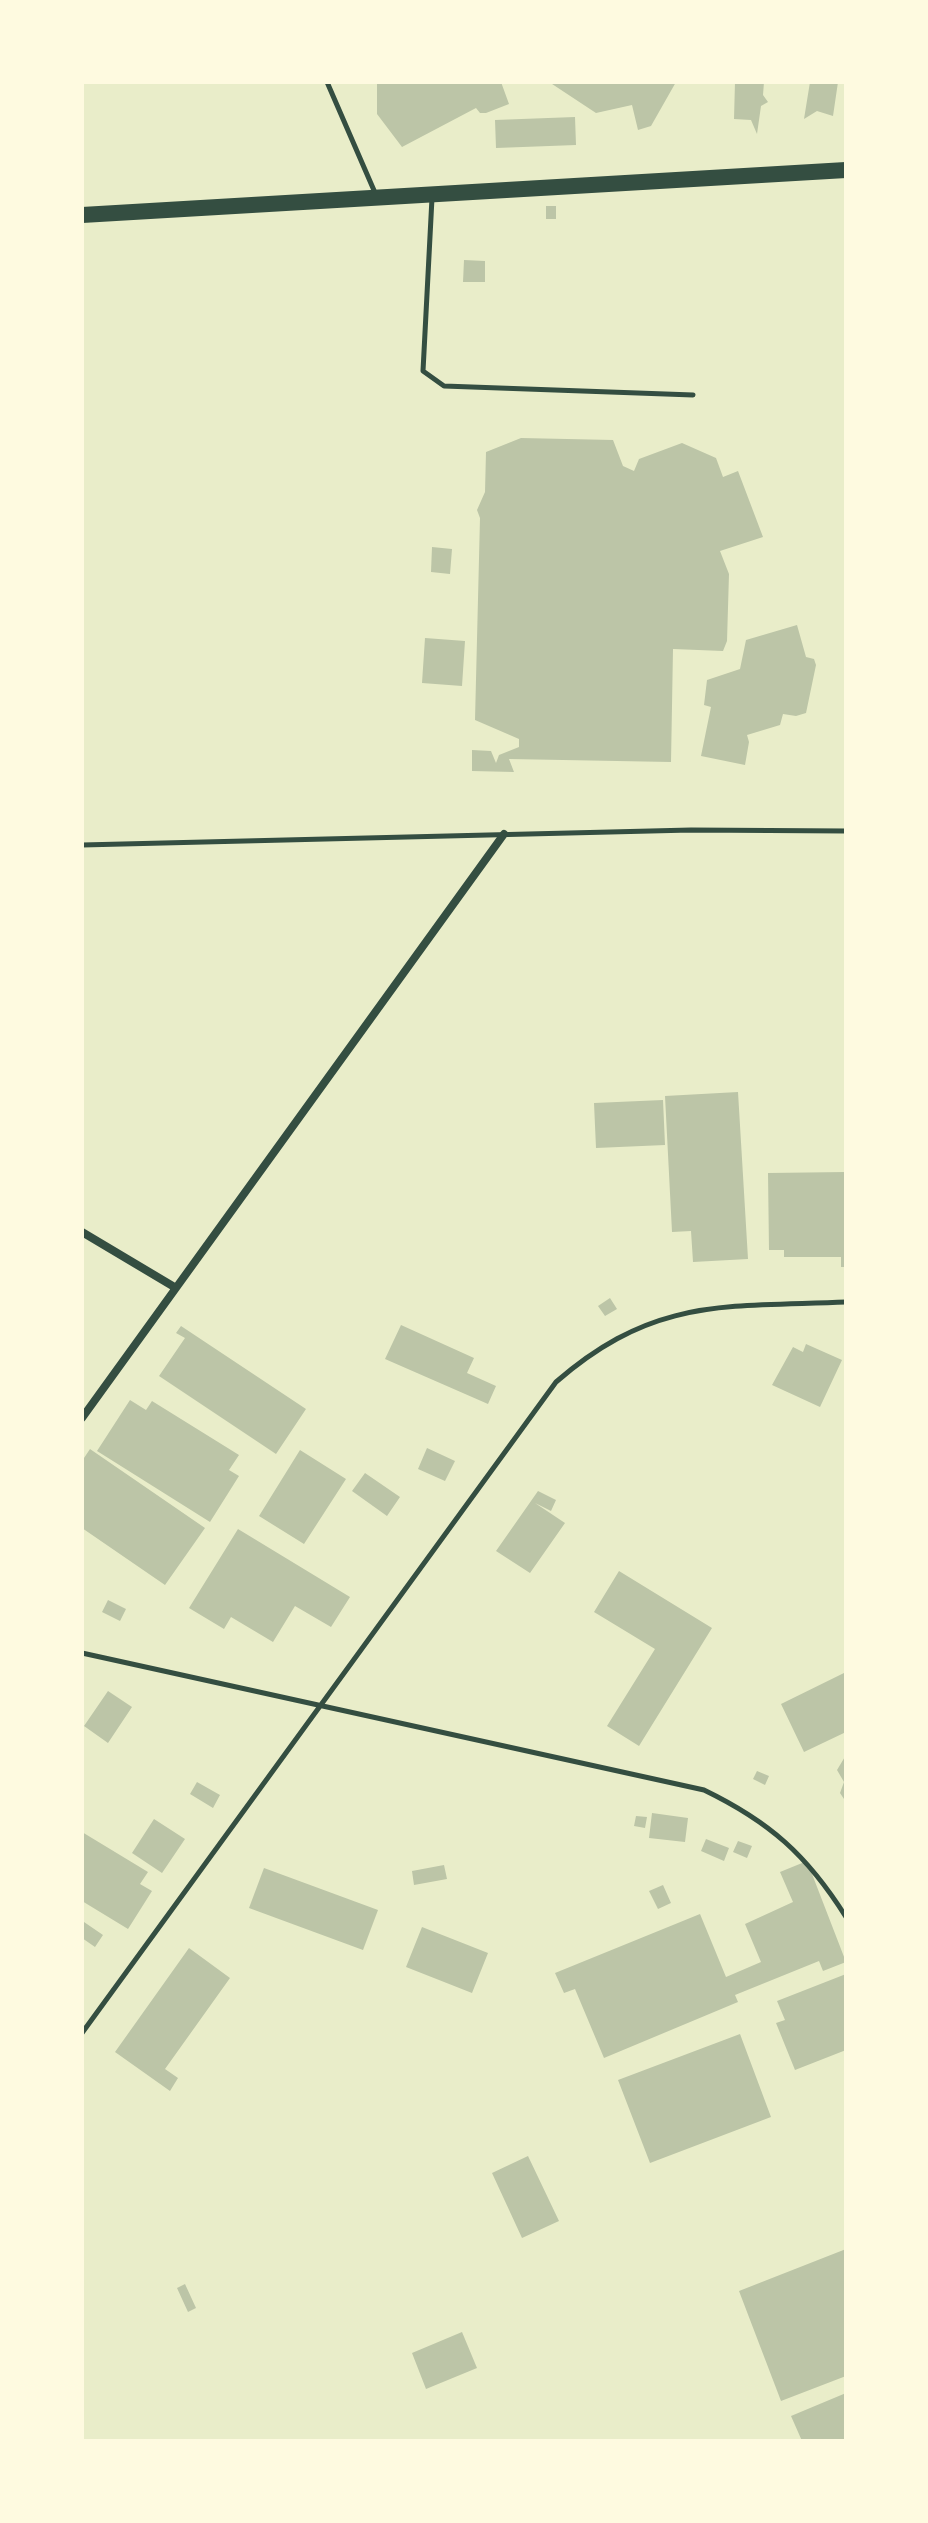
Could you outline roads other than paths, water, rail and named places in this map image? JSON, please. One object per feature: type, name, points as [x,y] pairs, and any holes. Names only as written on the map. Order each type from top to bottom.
[{"type":"main road","points":[[82,215],[432,197],[846,170]]},
{"type":"street","points":[[82,1418],[504,834]]},
{"type":"street","points":[[82,1232],[176,1288]]},
{"type":"lane","points":[[327,82],[378,200]]},
{"type":"lane","points":[[432,197],[423,371],[444,386],[693,395]]},
{"type":"lane","points":[[82,845],[504,834],[846,831]]},
{"type":"lane","points":[[82,2033],[556,1382],[590,1353],[631,1330],[673,1314],[721,1307],[846,1302]]},
{"type":"lane","points":[[82,1653],[704,1790],[742,1809],[791,1844],[820,1876],[846,1917]]}]
